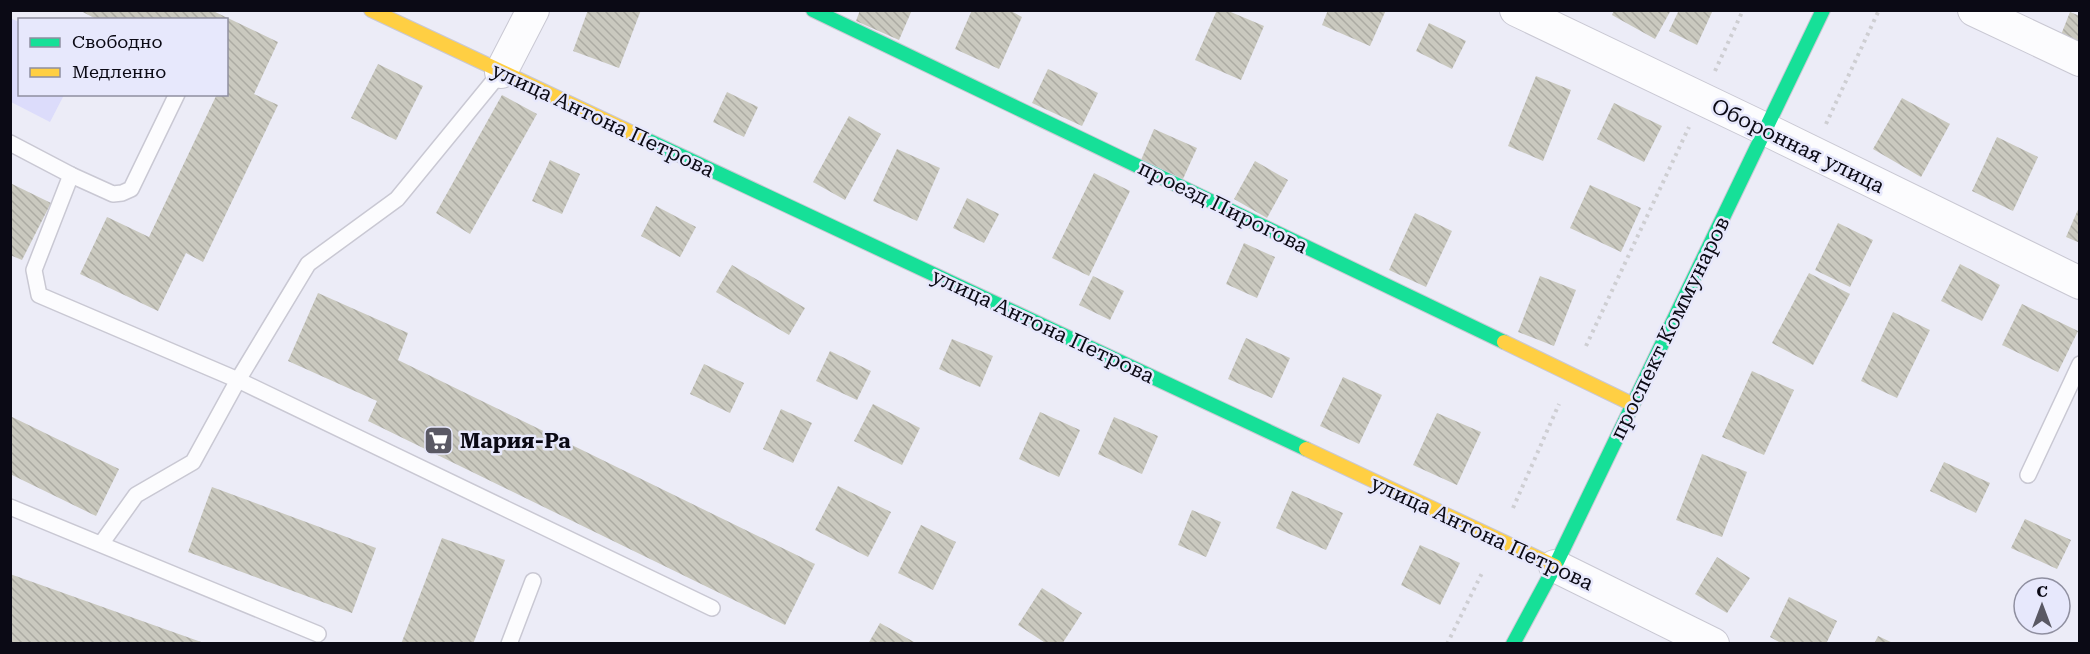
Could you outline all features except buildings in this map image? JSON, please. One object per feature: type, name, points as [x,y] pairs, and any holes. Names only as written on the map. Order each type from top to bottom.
[{"type":"street","name":"улица Антона Петрова","points":[[371,10],[1555,566],[1713,644]]},
{"type":"street","points":[[501,72],[532,10]]},
{"type":"street","name":"проезд Пирогова","points":[[813,10],[1632,404]]},
{"type":"street","name":"Оборонная улица","points":[[1516,10],[1813,152],[2079,283]]},
{"type":"street","name":"проспект Коммунаров","points":[[1513,644],[1555,566],[1823,10]]},
{"type":"street","points":[[1974,10],[2079,60]]},
{"type":"lane","points":[[101,544],[136,495],[193,462],[238,380],[308,264],[397,199],[501,72]]},
{"type":"lane","points":[[10,143],[113,194],[122,193],[131,189],[176,96]]},
{"type":"lane","points":[[71,175],[34,270],[39,296],[238,380],[712,608]]},
{"type":"lane","points":[[2028,475],[2079,364]]},
{"type":"lane","points":[[10,507],[318,634]]},
{"type":"lane","points":[[512,642],[533,581]]},
{"type":"path","points":[[1513,508],[1572,375],[1743,10]]},
{"type":"path","points":[[1813,152],[1879,10]]},
{"type":"path","points":[[1447,644],[1482,573]]},
{"type":"shaded area","points":[[10,18],[18,22],[18,96],[63,96],[50,122],[11,102]]},
{"type":"traffic: fast","points":[[813,10],[1504,342]]},
{"type":"traffic: fast","points":[[1513,644],[1555,566],[1823,10]]},
{"type":"traffic: fast","points":[[641,137],[1306,449]]},
{"type":"traffic: slow","points":[[371,10],[641,137]]},
{"type":"traffic: slow","points":[[1504,342],[1632,404]]},
{"type":"traffic: slow","points":[[1306,449],[1555,566]]},
{"type":"place","name":"Мария-Ра","points":[[439,441]]}]
